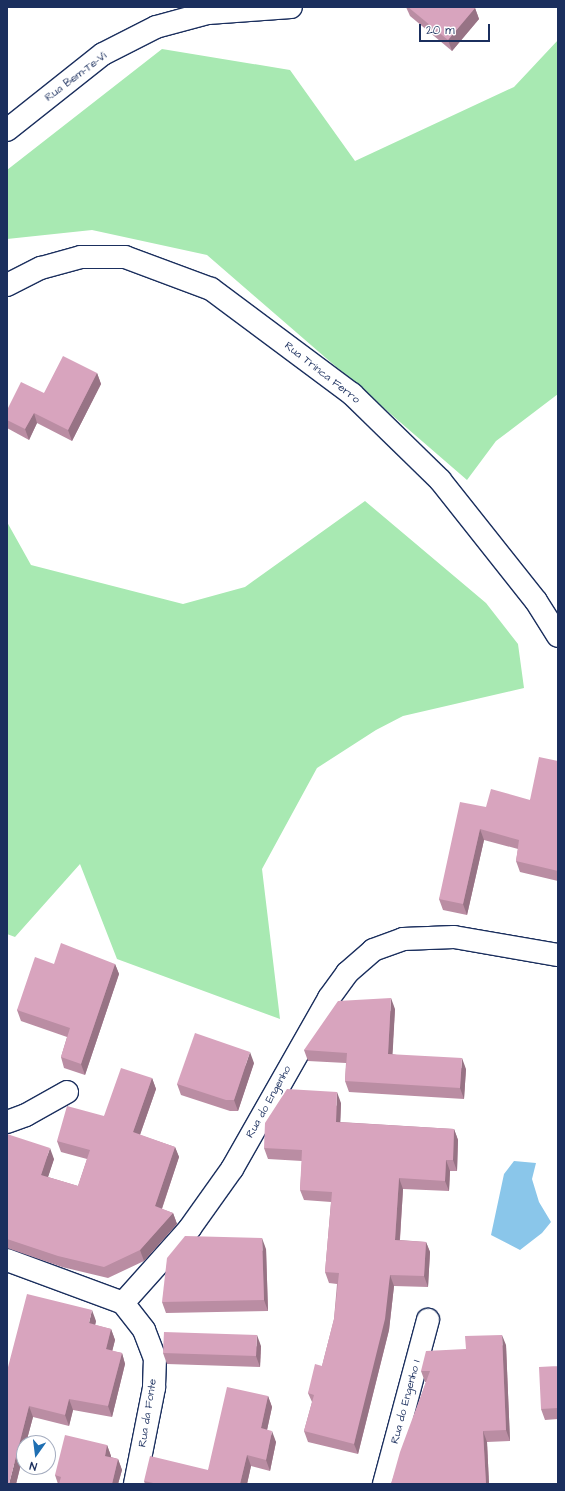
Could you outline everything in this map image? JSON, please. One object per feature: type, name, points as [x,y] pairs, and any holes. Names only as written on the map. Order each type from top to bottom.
[{"type":"street","name":"Rua Bem-Te-Vi","points":[[7,130],[103,54],[156,27],[208,13],[291,7]]},
{"type":"street","name":"Rua Trinca Ferro","points":[[7,285],[42,268],[81,257],[125,256],[211,289],[352,394],[440,480],[536,601],[558,636]]},
{"type":"street","name":"Rua do Engenho","points":[[123,1303],[190,1228],[232,1169],[329,998],[347,973],[373,950],[403,939],[454,937],[558,955]]},
{"type":"street","points":[[7,1122],[26,1115],[67,1092]]},
{"type":"street","points":[[7,1260],[123,1303]]},
{"type":"street","name":"Rua da Fonte","points":[[123,1303],[144,1330],[155,1358],[154,1388],[135,1484]]},
{"type":"street","name":"Rua do Engenho 1","points":[[384,1484],[428,1320]]},
{"type":"green space","points":[[558,40],[558,394],[496,441],[467,480],[207,255],[92,230],[7,239],[7,170],[162,49],[290,70],[355,161],[514,87]]},
{"type":"green space","points":[[365,501],[486,603],[518,644],[524,688],[403,716],[376,730],[317,768],[262,869],[280,1019],[117,959],[80,864],[15,937],[7,934],[7,522],[31,565],[183,604],[245,587]]},
{"type":"water","points":[[514,1161],[536,1163],[532,1179],[539,1202],[551,1222],[542,1233],[520,1250],[491,1235],[504,1174]]},
{"type":"building","points":[[408,7],[474,7],[475,8],[448,40]]},
{"type":"building","points":[[63,356],[97,373],[68,430],[34,413],[25,429],[7,420],[7,410],[21,382],[44,393]]},
{"type":"building","points":[[539,757],[558,761],[558,871],[516,861],[519,840],[480,829],[463,904],[439,899],[460,802],[486,807],[491,789],[530,800]]},
{"type":"building","points":[[61,943],[115,964],[81,1064],[61,1057],[70,1028],[17,1010],[35,957],[54,964]]},
{"type":"building","points":[[391,998],[388,1054],[462,1058],[460,1088],[345,1081],[347,1053],[304,1050],[338,1001]]},
{"type":"building","points":[[195,1033],[250,1052],[234,1100],[226,1100],[177,1084]]},
{"type":"building","points":[[121,1068],[152,1078],[133,1132],[175,1147],[155,1206],[173,1213],[140,1250],[104,1267],[58,1256],[7,1239],[7,1134],[50,1148],[41,1175],[78,1186],[90,1150],[57,1141],[67,1106],[104,1116]]},
{"type":"building","points":[[287,1089],[337,1092],[336,1122],[454,1129],[453,1160],[446,1160],[445,1181],[399,1178],[395,1240],[426,1242],[424,1276],[390,1275],[385,1319],[354,1444],[304,1431],[314,1395],[308,1393],[315,1364],[322,1366],[334,1319],[339,1273],[325,1272],[332,1192],[300,1190],[302,1150],[264,1148],[265,1123]]},
{"type":"building","points":[[185,1236],[262,1238],[264,1300],[162,1302],[167,1258]]},
{"type":"building","points":[[27,1294],[92,1310],[89,1323],[111,1329],[106,1349],[122,1353],[108,1406],[69,1399],[65,1415],[29,1406],[22,1435],[16,1435],[16,1457],[9,1484],[7,1484],[7,1371]]},
{"type":"building","points":[[164,1332],[257,1335],[256,1356],[163,1353]]},
{"type":"building","points":[[502,1335],[506,1430],[483,1431],[486,1484],[391,1484],[400,1452],[430,1371],[421,1371],[426,1351],[466,1349],[465,1336]]},
{"type":"building","points":[[557,1345],[558,1345],[558,1366]]},
{"type":"building","points":[[558,1366],[558,1408],[541,1409],[539,1367]]},
{"type":"building","points":[[227,1387],[268,1396],[261,1428],[272,1431],[266,1460],[247,1455],[240,1484],[158,1484],[144,1481],[150,1456],[208,1470]]},
{"type":"building","points":[[65,1435],[107,1445],[105,1456],[118,1459],[112,1484],[59,1484],[61,1477],[55,1475]]}]
